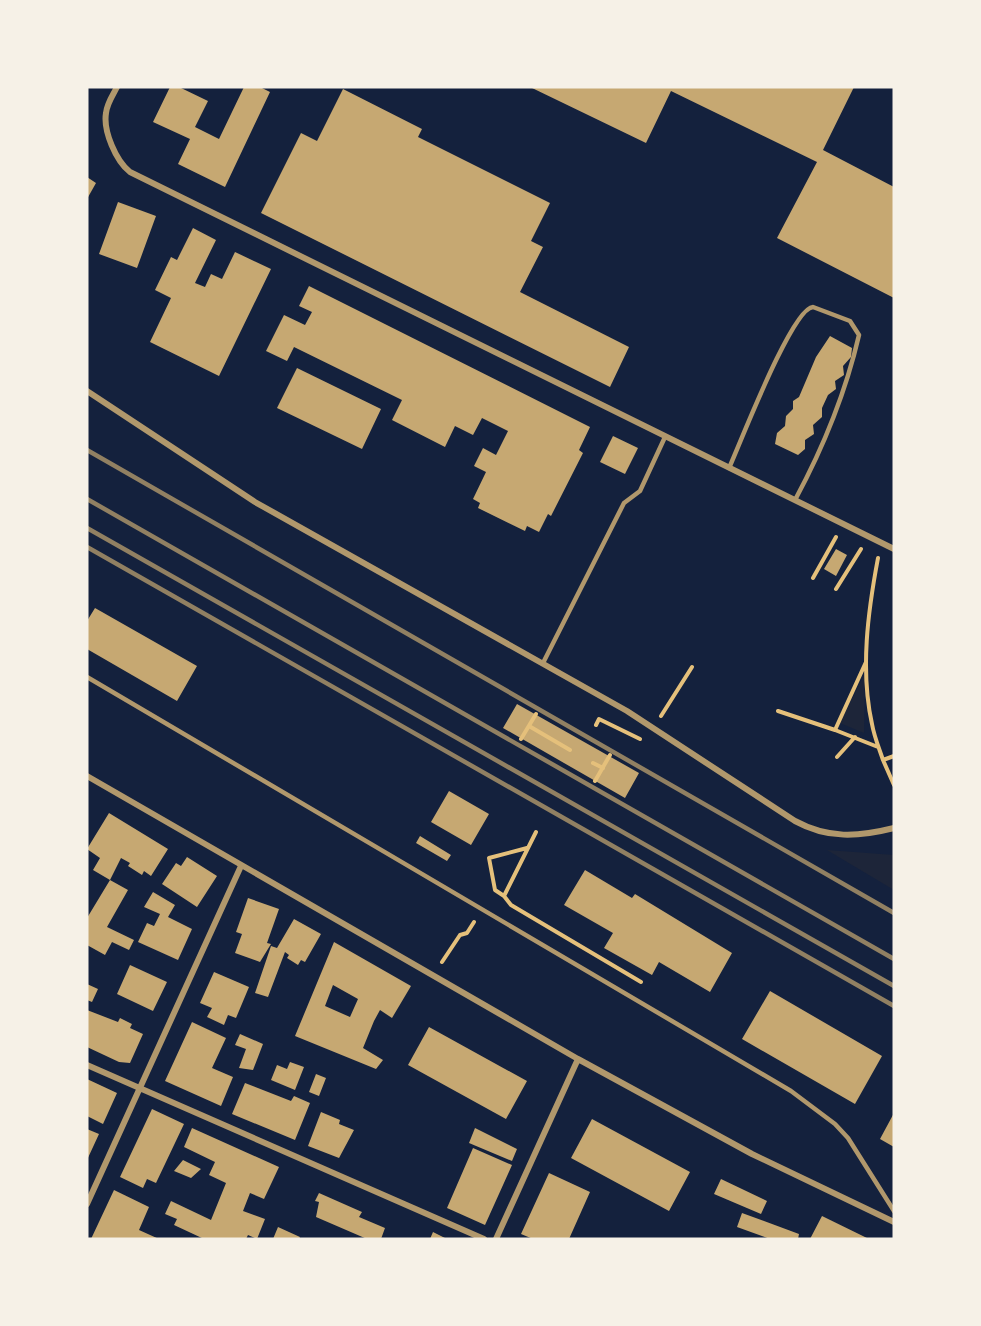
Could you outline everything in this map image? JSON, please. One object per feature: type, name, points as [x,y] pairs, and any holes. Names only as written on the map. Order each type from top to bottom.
[{"type":"street","points":[[117,87],[110,101],[105,121],[117,159],[130,172],[894,549]]},
{"type":"street","points":[[87,391],[280,517],[662,732],[778,812],[804,827],[841,836],[872,834],[894,828]]},
{"type":"street","points":[[87,777],[578,1059],[752,1154],[894,1222]]},
{"type":"street","points":[[87,1204],[241,866]]},
{"type":"street","points":[[496,1239],[578,1059]]},
{"type":"street","points":[[87,1065],[484,1239]]},
{"type":"lane","points":[[729,468],[772,366],[803,311],[813,307],[850,321],[859,335],[855,351],[829,422],[795,501]]},
{"type":"lane","points":[[543,663],[624,502],[640,491],[665,437]]},
{"type":"lane","points":[[87,677],[791,1091],[835,1124],[848,1138],[894,1211]]},
{"type":"path","points":[[813,578],[843,524]]},
{"type":"path","points":[[836,589],[868,536]]},
{"type":"path","points":[[880,543],[868,620],[866,661],[872,724],[883,760],[894,785]]},
{"type":"path","points":[[835,730],[866,661]]},
{"type":"path","points":[[657,722],[692,667]]},
{"type":"path","points":[[778,711],[855,737],[879,748]]},
{"type":"path","points":[[521,740],[536,714]]},
{"type":"path","points":[[596,725],[599,719],[637,740]]},
{"type":"path","points":[[529,726],[570,750]]},
{"type":"path","points":[[837,757],[855,737]]},
{"type":"path","points":[[595,781],[610,755]]},
{"type":"path","points":[[883,760],[894,756]]},
{"type":"path","points":[[593,763],[603,768]]},
{"type":"path","points":[[504,896],[536,832]]},
{"type":"path","points":[[527,848],[489,858],[495,890],[504,896],[510,905],[641,982]]},
{"type":"path","points":[[450,950],[460,935]]},
{"type":"shaded area","points":[[865,673],[864,733],[840,723]]},
{"type":"shaded area","points":[[827,850],[894,855],[894,890]]},
{"type":"building","points":[[170,87],[179,87],[208,101],[195,127],[219,139],[244,87],[260,87],[270,92],[225,187],[178,164],[190,139],[153,122]]},
{"type":"building","points":[[530,87],[854,87],[823,150],[894,187],[894,298],[777,238],[817,162],[671,91],[646,143]]},
{"type":"building","points":[[343,89],[422,129],[418,137],[550,203],[531,241],[543,247],[520,292],[629,347],[610,387],[261,213],[301,133],[317,141]]},
{"type":"building","points":[[87,177],[96,183],[87,199]]},
{"type":"building","points":[[118,202],[156,216],[137,268],[99,254]]},
{"type":"building","points":[[193,228],[216,240],[195,283],[205,287],[211,274],[222,279],[235,252],[271,269],[219,376],[150,342],[171,298],[155,290],[171,257],[177,260]]},
{"type":"building","points":[[309,286],[590,427],[579,450],[583,453],[551,516],[548,514],[539,532],[527,526],[525,531],[478,508],[480,503],[473,499],[486,472],[474,466],[483,448],[496,455],[508,431],[482,418],[473,435],[455,426],[445,447],[392,420],[402,400],[294,347],[287,361],[266,351],[284,315],[305,325],[312,312],[299,306]]},
{"type":"building","points":[[830,336],[852,348],[851,357],[843,366],[844,375],[835,381],[836,389],[828,395],[822,408],[822,417],[813,425],[814,434],[805,440],[805,449],[798,455],[775,444],[777,433],[785,426],[786,416],[793,409],[793,401],[799,397],[816,357]]},
{"type":"building","points":[[297,368],[381,409],[362,449],[277,408]]},
{"type":"building","points":[[613,436],[638,448],[625,474],[600,462]]},
{"type":"building","points":[[836,549],[847,555],[836,576],[824,569]]},
{"type":"building","points":[[95,608],[197,666],[177,701],[87,649],[87,621]]},
{"type":"building","points":[[517,704],[639,773],[625,798],[503,728]]},
{"type":"building","points":[[449,791],[489,814],[471,845],[431,822]]},
{"type":"building","points":[[109,813],[168,849],[151,876],[144,871],[142,875],[128,866],[130,863],[121,858],[110,880],[93,870],[100,858],[87,849]]},
{"type":"building","points":[[420,836],[451,855],[447,861],[416,843]]},
{"type":"building","points":[[187,857],[217,876],[197,907],[162,884],[176,863],[181,866]]},
{"type":"building","points":[[585,870],[632,898],[635,894],[732,953],[710,992],[659,962],[652,975],[604,948],[613,933],[564,905]]},
{"type":"building","points":[[110,880],[128,890],[107,927],[134,940],[129,950],[112,942],[105,955],[87,945],[87,918]]},
{"type":"building","points":[[153,892],[175,905],[168,917],[192,929],[178,960],[138,942],[147,923],[154,926],[160,914],[144,907]]},
{"type":"building","points":[[248,898],[279,909],[267,943],[271,944],[260,962],[235,953],[242,934],[236,932]]},
{"type":"building","points":[[294,919],[321,934],[305,962],[301,960],[298,965],[287,958],[289,955],[285,952],[268,997],[255,993],[271,946],[277,948]]},
{"type":"building","points":[[334,942],[411,986],[392,1018],[380,1010],[374,1021],[363,1048],[383,1060],[376,1069],[295,1036]],"holes":[[[333,985],[358,999],[350,1017],[325,1006]]]},
{"type":"building","points":[[130,965],[167,982],[153,1011],[117,994]]},
{"type":"building","points":[[214,972],[249,987],[236,1018],[228,1015],[224,1025],[207,1017],[212,1008],[200,1003]]},
{"type":"building","points":[[87,984],[98,989],[92,1002],[87,1000]]},
{"type":"building","points":[[770,991],[882,1056],[855,1104],[742,1039]]},
{"type":"building","points":[[87,1010],[118,1022],[120,1018],[132,1024],[130,1028],[143,1034],[130,1063],[119,1062],[87,1047]]},
{"type":"building","points":[[192,1022],[226,1038],[212,1068],[233,1077],[221,1106],[165,1081]]},
{"type":"building","points":[[429,1027],[527,1081],[506,1119],[408,1065]]},
{"type":"building","points":[[240,1034],[263,1044],[253,1070],[239,1068],[246,1049],[235,1045]]},
{"type":"building","points":[[290,1062],[304,1067],[295,1090],[271,1080],[277,1065],[287,1069]]},
{"type":"building","points":[[316,1074],[326,1078],[319,1096],[309,1092]]},
{"type":"building","points":[[87,1079],[117,1093],[103,1124],[87,1116]]},
{"type":"building","points":[[245,1083],[291,1101],[294,1096],[310,1103],[295,1140],[232,1114]]},
{"type":"building","points":[[152,1109],[184,1124],[156,1183],[147,1179],[143,1188],[120,1177]]},
{"type":"building","points":[[321,1112],[340,1120],[339,1124],[354,1130],[339,1158],[308,1146]]},
{"type":"building","points":[[894,1113],[894,1147],[880,1139]]},
{"type":"building","points":[[592,1119],[690,1172],[669,1211],[571,1158]]},
{"type":"building","points":[[192,1128],[279,1167],[264,1199],[250,1193],[243,1211],[265,1219],[257,1239],[248,1235],[246,1239],[204,1239],[174,1225],[177,1219],[165,1214],[171,1201],[211,1220],[226,1183],[209,1175],[215,1162],[184,1147]]},
{"type":"building","points":[[475,1128],[517,1149],[512,1161],[469,1143]]},
{"type":"building","points":[[87,1129],[99,1134],[87,1160]]},
{"type":"building","points":[[473,1148],[512,1165],[485,1225],[447,1208]]},
{"type":"building","points":[[183,1160],[201,1169],[191,1178],[174,1171]]},
{"type":"building","points":[[549,1173],[590,1192],[569,1239],[533,1239],[521,1234]]},
{"type":"building","points":[[721,1179],[767,1201],[761,1214],[714,1194]]},
{"type":"building","points":[[114,1190],[149,1207],[139,1230],[159,1239],[91,1239]]},
{"type":"building","points":[[319,1193],[362,1212],[359,1217],[385,1228],[381,1239],[367,1239],[316,1217],[319,1202],[315,1201]]},
{"type":"building","points":[[742,1213],[799,1234],[798,1239],[770,1239],[737,1227]]},
{"type":"building","points":[[822,1216],[869,1239],[810,1239]]},
{"type":"building","points":[[278,1227],[300,1237],[299,1239],[273,1239]]},
{"type":"building","points":[[433,1232],[447,1239],[430,1239]]},
{"type":"railway","points":[[87,450],[894,913]]},
{"type":"railway","points":[[87,499],[894,959]]},
{"type":"railway","points":[[87,528],[894,986]]},
{"type":"railway","points":[[87,547],[894,1006]]}]
